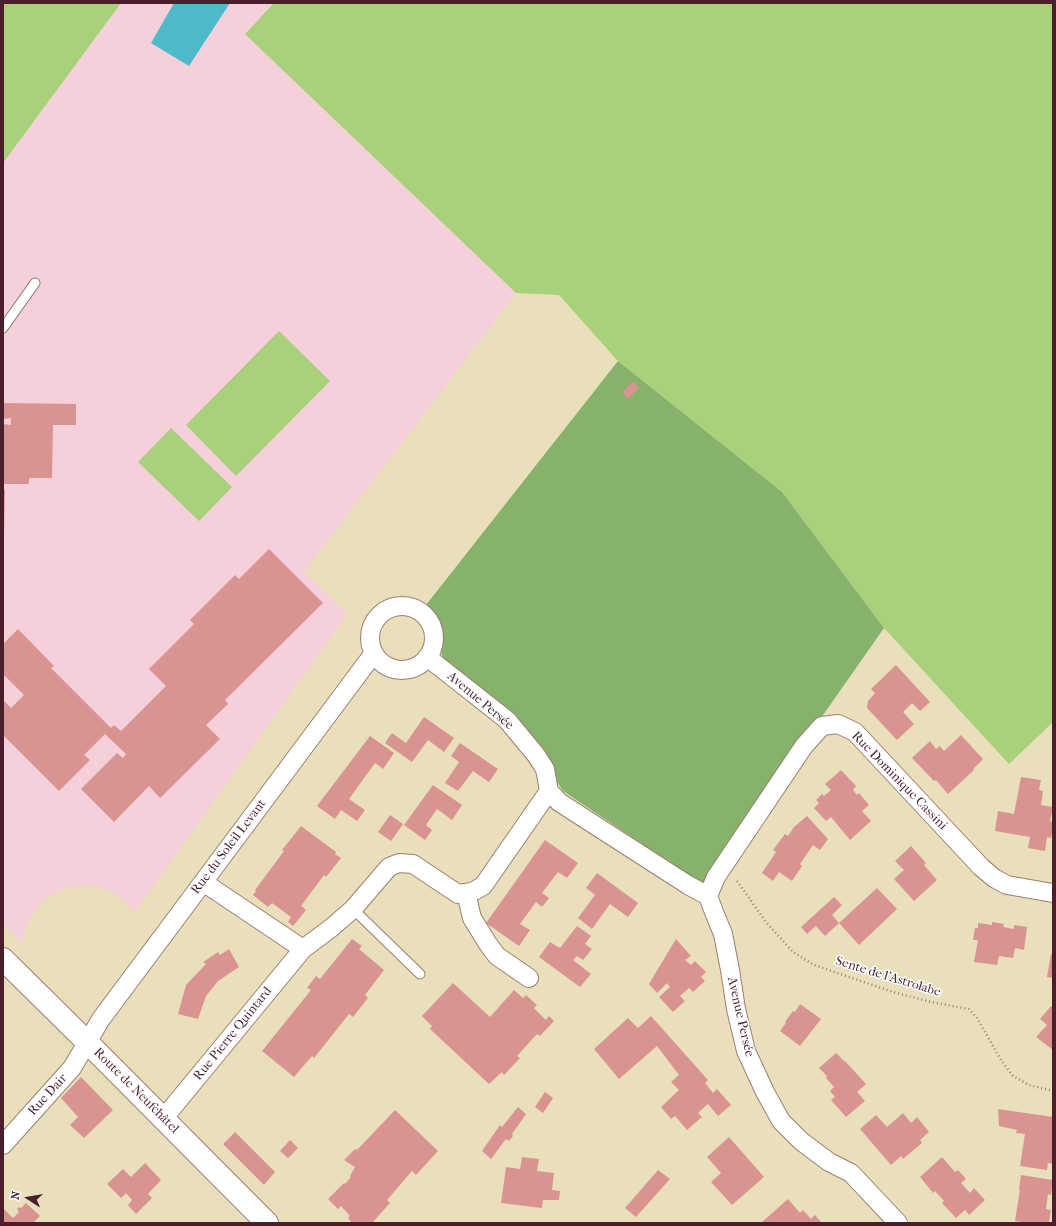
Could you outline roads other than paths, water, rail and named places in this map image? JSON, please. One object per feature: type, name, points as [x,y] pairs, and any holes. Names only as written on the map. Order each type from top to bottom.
[{"type":"main road","name":"Route de Neufchâtel","points":[[3,959],[88,1042],[267,1223]]},
{"type":"street","points":[[408,607],[422,614],[432,627],[433,642],[431,650],[422,663],[415,667],[407,670],[392,668],[385,665],[374,653],[371,646],[371,630],[379,616],[385,611],[392,608],[408,607]]},
{"type":"street","name":"Rue du Soleil Levant","points":[[88,1042],[101,1019],[374,653]]},
{"type":"street","name":"Avenue Persée","points":[[427,657],[508,720],[536,755],[545,769],[549,791]]},
{"type":"street","name":"Rue Dominique Cassini","points":[[708,896],[716,877],[724,864],[804,746],[822,726],[838,724],[856,732],[975,862],[994,878],[1007,885],[1053,893]]},
{"type":"street","points":[[528,978],[497,956],[472,918],[466,893],[472,892],[483,886],[549,791],[565,806],[688,886],[708,896]]},
{"type":"street","name":"Rue Pierre Quintard","points":[[163,1119],[303,949],[353,909],[389,867],[399,863],[413,864],[458,894],[466,893]]},
{"type":"street","points":[[203,882],[303,949]]},
{"type":"street","name":"Avenue Persée","points":[[708,896],[723,934],[736,1009],[746,1051],[765,1092],[781,1121],[800,1141],[829,1162],[851,1173],[898,1223]]},
{"type":"street","name":"Rue Dair","points":[[3,1145],[72,1068],[88,1042]]},
{"type":"lane","points":[[3,328],[35,283]]},
{"type":"lane","points":[[353,909],[420,974]]},
{"type":"water","points":[[174,3],[230,3],[189,66],[151,43]]}]
